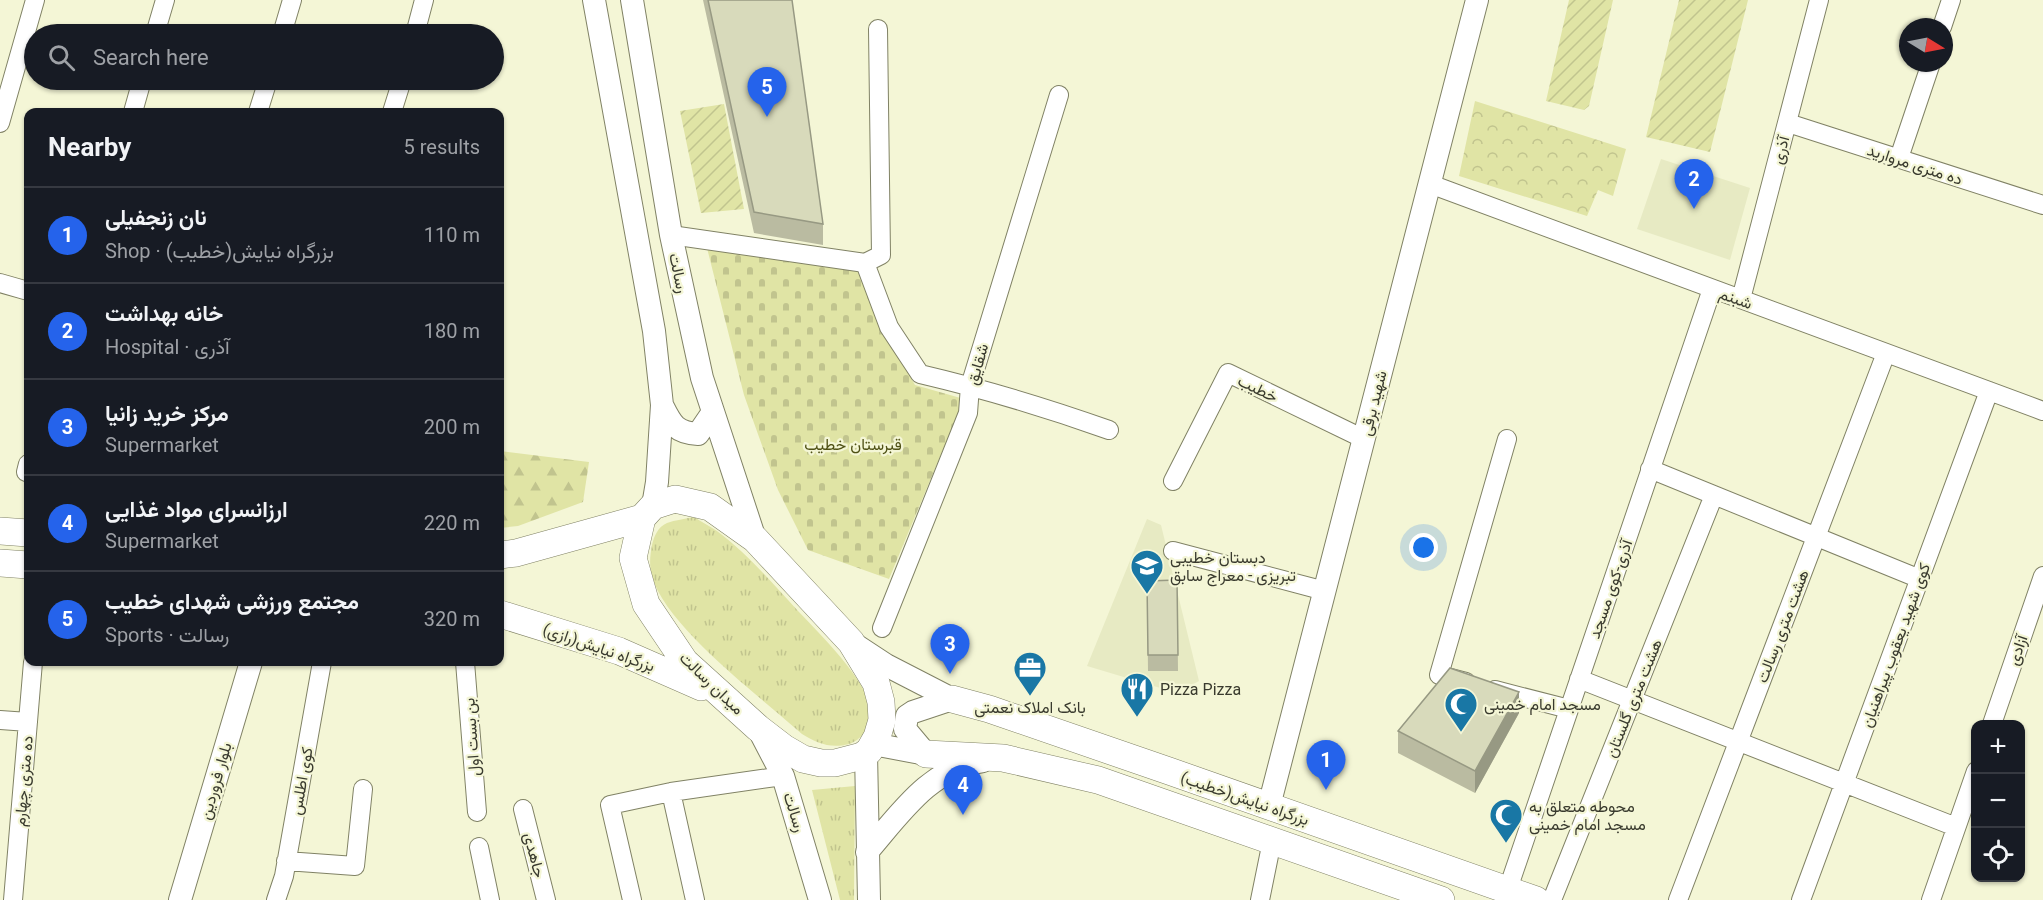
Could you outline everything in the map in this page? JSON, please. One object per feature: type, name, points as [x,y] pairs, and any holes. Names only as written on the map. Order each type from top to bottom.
[{"type":"highway","points":[[504,554],[516,553],[647,512],[675,499],[710,507],[755,539],[851,642],[876,683],[881,702],[882,720],[870,748]]},
{"type":"highway","name":"میدان رسالت","points":[[647,512],[633,558],[646,604],[686,662],[758,728],[803,759],[835,764],[850,760],[870,748]]},
{"type":"highway","points":[[0,531],[24,533]]},
{"type":"highway","points":[[0,563],[24,565]]},
{"type":"highway","name":"بزرگراه نیایش(رازی)","points":[[504,615],[619,651],[729,700]]},
{"type":"highway","name":"بزرگراه نیایش(خطیب)","points":[[952,699],[989,709],[1536,900]]},
{"type":"highway","name":"بزرگراه نیایش(خطیب)","points":[[926,753],[1003,758],[1098,780],[1185,808],[1441,900]]},
{"type":"main road","name":"رسالت","points":[[594,0],[654,331],[662,405],[657,482],[647,512]]},
{"type":"main road","name":"رسالت","points":[[632,0],[671,235],[702,378],[755,539]]},
{"type":"main road","name":"شهید برقی","points":[[1269,806],[1477,0]]},
{"type":"main road","points":[[662,405],[672,425],[686,434],[698,434],[713,412]]},
{"type":"main road","points":[[851,642],[886,665],[952,699]]},
{"type":"main road","name":"بلوار فروردین","points":[[180,900],[250,666]]},
{"type":"main road","points":[[926,753],[905,729],[907,716],[952,699]]},
{"type":"main road","name":"رسالت","points":[[758,728],[783,776],[820,900]]},
{"type":"main road","points":[[869,900],[867,852],[870,748],[926,753]]},
{"type":"main road","points":[[867,852],[916,795],[944,773],[974,762],[1003,758]]},
{"type":"street","points":[[28,24],[35,0]]},
{"type":"street","points":[[158,24],[165,0]]},
{"type":"street","points":[[285,24],[292,0]]},
{"type":"street","points":[[418,24],[424,0]]},
{"type":"street","name":"آذری","points":[[1741,299],[1819,0]]},
{"type":"street","points":[[1945,18],[1951,0]]},
{"type":"street","points":[[671,235],[865,263],[881,255],[878,29]]},
{"type":"street","points":[[0,123],[24,39]]},
{"type":"street","points":[[1899,158],[1928,72]]},
{"type":"street","points":[[133,108],[139,90]]},
{"type":"street","points":[[259,108],[265,90]]},
{"type":"street","points":[[393,108],[399,90]]},
{"type":"street","name":"شقایق","points":[[882,628],[968,413],[970,386],[1059,95]]},
{"type":"street","name":"ده متری مروارید","points":[[1788,123],[2043,205]]},
{"type":"street","name":"شبنم","points":[[1430,184],[2043,411]]},
{"type":"street","points":[[865,263],[889,327],[920,374],[1066,414],[1109,430]]},
{"type":"street","points":[[0,283],[24,290]]},
{"type":"street","name":"آذری-کوی مسجد","points":[[1508,890],[1712,289]]},
{"type":"street","name":"هشت متری رسالت","points":[[1678,900],[1886,353]]},
{"type":"street","name":"خطیب","points":[[1173,481],[1228,373],[1364,439]]},
{"type":"street","name":"کوی شهید یعقوب پیراهنیان","points":[[1801,900],[1989,391]]},
{"type":"street","points":[[1507,439],[1439,675],[1569,709]]},
{"type":"street","points":[[1650,470],[1920,579]]},
{"type":"street","name":"هشت متری گلستان","points":[[1552,900],[1714,495]]},
{"type":"street","points":[[1173,551],[1325,591]]},
{"type":"street","name":"آزادی","points":[[1993,720],[2043,576]]},
{"type":"street","name":"ده متری چهارم","points":[[13,900],[33,666]]},
{"type":"street","name":"کوی اطلس","points":[[276,900],[286,861],[321,666]]},
{"type":"street","name":"بن بست اول","points":[[465,666],[477,812]]},
{"type":"street","points":[[1579,680],[1956,827]]},
{"type":"street","points":[[0,720],[28,722]]},
{"type":"street","points":[[1930,900],[1975,774]]},
{"type":"street","points":[[632,900],[610,805],[671,792],[783,776]]},
{"type":"street","points":[[286,861],[355,866],[363,789]]},
{"type":"street","points":[[671,792],[695,900]]},
{"type":"street","name":"جاهدی","points":[[523,809],[546,900]]},
{"type":"street","points":[[1260,900],[1272,841]]},
{"type":"street","points":[[479,847],[490,900]]},
{"type":"shaded area","points":[[1661,159],[1750,188],[1730,260],[1637,229]]},
{"type":"shaded area","name":"دبستان خطیبی تبریزی - معراج سابق","points":[[1147,519],[1161,525],[1199,681],[1177,693],[1087,666]]},
{"type":"green space","points":[[1569,0],[1613,0],[1589,106],[1584,110],[1546,101]]},
{"type":"green space","points":[[1679,0],[1748,0],[1710,152],[1646,137]]},
{"type":"green space","points":[[1475,101],[1626,149],[1613,196],[1598,190],[1587,216],[1459,176]]},
{"type":"green space","points":[[724,104],[744,209],[701,213],[680,111]]},
{"type":"green space","name":"قبرستان خطیب","points":[[706,244],[861,270],[884,331],[915,385],[964,399],[889,579],[808,550],[778,490],[744,395]]},
{"type":"green space","points":[[504,451],[589,462],[583,502],[518,526],[504,528]]},
{"type":"green space","points":[[694,517],[717,531],[749,559],[851,670],[867,697],[871,709],[869,726],[854,742],[830,745],[802,734],[717,660],[675,617],[661,596],[652,576],[650,560],[652,545],[657,532],[667,523]]},
{"type":"green space","points":[[855,786],[854,900],[840,900],[812,790]]},
{"type":"building","points":[[708,0],[792,0],[823,224],[754,212]]},
{"type":"building","points":[[1177,580],[1178,655],[1148,655],[1147,581]]},
{"type":"building","name":"مسجد امام خمینی","points":[[1450,668],[1519,692],[1475,771],[1398,731]]},
{"type":"place","name":"مجتمع ورزشی شهدای خطیب","points":[[767,117]]},
{"type":"place","name":"خانه بهداشت","points":[[1694,209]]},
{"type":"place","name":"دبستان خطیبی تبریزی - معراج سابق","points":[[1147,595]]},
{"type":"place","name":"مرکز خرید زانیا","points":[[950,674]]},
{"type":"place","name":"بانک املاک نعمتی","points":[[1030,697]]},
{"type":"place","name":"Pizza Pizza","points":[[1137,718]]},
{"type":"place","name":"مسجد امام خمینی","points":[[1461,733]]},
{"type":"place","name":"نان زنجفیلی","points":[[1326,790]]},
{"type":"place","name":"ارزانسرای مواد غذایی","points":[[963,815]]},
{"type":"place","name":"محوطه متعلق به مسجد امام خمینی","points":[[1506,844]]}]
